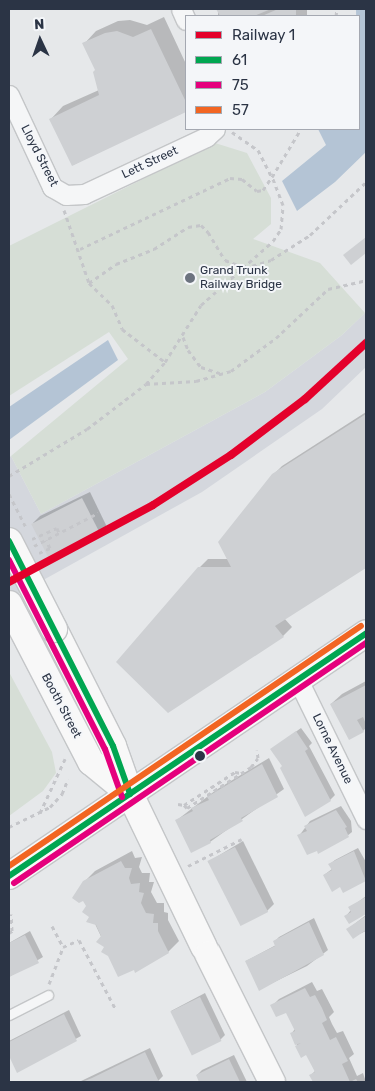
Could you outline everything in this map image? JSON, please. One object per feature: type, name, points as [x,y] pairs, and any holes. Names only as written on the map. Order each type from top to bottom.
[{"type":"main road","name":"Booth Street","points":[[20,544],[54,629],[113,746],[130,794],[272,1082]]},
{"type":"main road","name":"Booth Street","points":[[9,604],[91,762],[130,794]]},
{"type":"main road","points":[[9,876],[366,633]]},
{"type":"street","name":"Lloyd Street","points":[[9,95],[52,186],[75,194]]},
{"type":"street","name":"Lett Street","points":[[75,194],[206,136],[214,130]]},
{"type":"street","name":"Lorne Avenue","points":[[298,680],[366,819]]},
{"type":"lane","points":[[9,1015],[48,995]]},
{"type":"path","points":[[9,476],[87,429],[146,384],[165,362],[183,336],[185,327],[201,305],[246,268],[281,229],[283,205],[272,177],[258,150],[228,130]]},
{"type":"path","points":[[80,249],[230,178],[242,179],[256,191],[263,190],[300,130]]},
{"type":"path","points":[[89,283],[116,264],[154,249],[188,227],[201,225],[208,232],[225,260],[246,268],[271,260],[303,240],[366,182]]},
{"type":"path","points":[[75,194],[64,214],[80,249],[89,283],[112,305],[122,329],[165,362]]},
{"type":"path","points":[[146,384],[196,381],[224,375],[253,358],[328,289],[366,280]]},
{"type":"path","points":[[183,336],[188,350],[201,366],[224,375]]},
{"type":"path","points":[[20,544],[46,540],[98,513]]},
{"type":"path","points":[[35,538],[57,528],[59,533]]},
{"type":"path","points":[[39,553],[50,548],[46,540]]},
{"type":"path","points":[[178,804],[184,805],[186,808],[240,773],[258,758],[257,750]]},
{"type":"path","points":[[40,813],[68,752]]},
{"type":"path","points":[[9,826],[40,813],[62,794],[68,779]]},
{"type":"path","points":[[170,875],[242,839]]},
{"type":"path","points":[[9,933],[12,932],[11,914]]},
{"type":"path","points":[[52,926],[63,947]]},
{"type":"path","points":[[48,995],[49,981],[63,947],[79,940],[115,1008]]},
{"type":"shaded area","points":[[215,143],[247,153],[271,198],[271,224],[253,239],[320,263],[365,313],[342,335],[265,392],[41,514],[11,456],[128,359],[109,332],[9,396],[9,246]]},
{"type":"shaded area","points":[[366,312],[366,367],[322,409],[202,492],[9,599],[9,458],[11,456],[41,514],[265,392],[342,335]]},
{"type":"shaded area","points":[[9,672],[52,752],[56,773],[43,791],[9,816]]},
{"type":"water","points":[[356,9],[366,9],[366,152],[335,182],[297,211],[282,181],[326,145],[318,130],[360,130],[360,15],[356,15]]},
{"type":"water","points":[[108,340],[118,360],[9,440],[9,407]]},
{"type":"building","points":[[216,9],[271,9],[256,15],[219,15]]},
{"type":"building","points":[[278,9],[296,9],[296,15],[264,15]]},
{"type":"building","points":[[151,29],[185,100],[185,112],[72,166],[49,119],[99,95],[93,72],[95,70],[82,43],[105,33],[117,31],[133,37]]},
{"type":"building","points":[[366,237],[366,253],[351,265],[343,255]]},
{"type":"building","points":[[366,414],[366,568],[275,626],[284,637],[168,713],[116,662],[198,567],[231,567],[218,542],[272,474]]},
{"type":"building","points":[[82,498],[101,535],[50,561],[31,524]]},
{"type":"building","points":[[366,685],[366,724],[363,717],[357,720],[364,732],[349,740],[330,704]]},
{"type":"building","points":[[296,731],[308,749],[305,751],[331,801],[305,817],[280,768],[282,766],[270,749]]},
{"type":"building","points":[[262,764],[278,797],[241,818],[243,821],[210,840],[211,843],[191,853],[175,820],[193,811],[191,808],[209,800],[207,797]]},
{"type":"building","points":[[336,810],[347,827],[345,828],[349,837],[318,854],[317,851],[307,855],[297,835],[307,831],[304,826]]},
{"type":"building","points":[[235,847],[268,912],[241,926],[207,861]]},
{"type":"building","points":[[354,851],[366,881],[343,893],[340,887],[332,892],[323,875],[332,870],[328,864]]},
{"type":"building","points":[[121,861],[125,868],[132,868],[129,878],[131,884],[140,883],[139,892],[144,893],[141,903],[146,913],[154,914],[153,923],[158,923],[158,931],[169,953],[135,973],[134,970],[118,977],[108,956],[101,952],[104,947],[96,942],[101,936],[96,925],[86,922],[89,917],[82,912],[86,906],[83,901],[79,903],[72,898],[83,881]]},
{"type":"building","points":[[366,897],[366,914],[349,924],[344,916],[351,912],[348,907]]},
{"type":"building","points":[[366,916],[366,930],[353,939],[346,929]]},
{"type":"building","points":[[309,922],[324,955],[259,991],[245,961],[275,946],[273,941]]},
{"type":"building","points":[[25,935],[39,963],[9,977],[9,943]]},
{"type":"building","points":[[305,988],[310,997],[315,995],[327,1020],[322,1023],[330,1040],[336,1037],[348,1061],[342,1064],[350,1082],[313,1082],[309,1075],[315,1072],[306,1055],[301,1058],[295,1046],[301,1043],[295,1045],[290,1033],[295,1031],[286,1013],[276,1017],[270,1005]]},
{"type":"building","points":[[200,997],[221,1041],[192,1056],[170,1011]]},
{"type":"building","points":[[64,1014],[77,1041],[17,1073],[9,1056],[9,1042]]},
{"type":"building","points":[[145,1052],[159,1082],[82,1082],[92,1078]]},
{"type":"building","points":[[229,1059],[240,1082],[199,1082],[196,1075]]},
{"type":"rail line","name":"1","points":[[9,582],[153,505],[231,455],[305,399],[366,343]]},
{"type":"transit line","name":"61","points":[[9,541],[113,746],[130,794]]},
{"type":"transit line","name":"75","points":[[9,560],[105,749],[122,797]]},
{"type":"transit line","name":"57","points":[[9,866],[361,626]]},
{"type":"transit line","name":"61","points":[[9,876],[366,633]]},
{"type":"transit line","name":"75","points":[[14,883],[366,643]]},
{"type":"place","name":"Grand Trunk Railway Bridge","points":[[190,278]]}]
